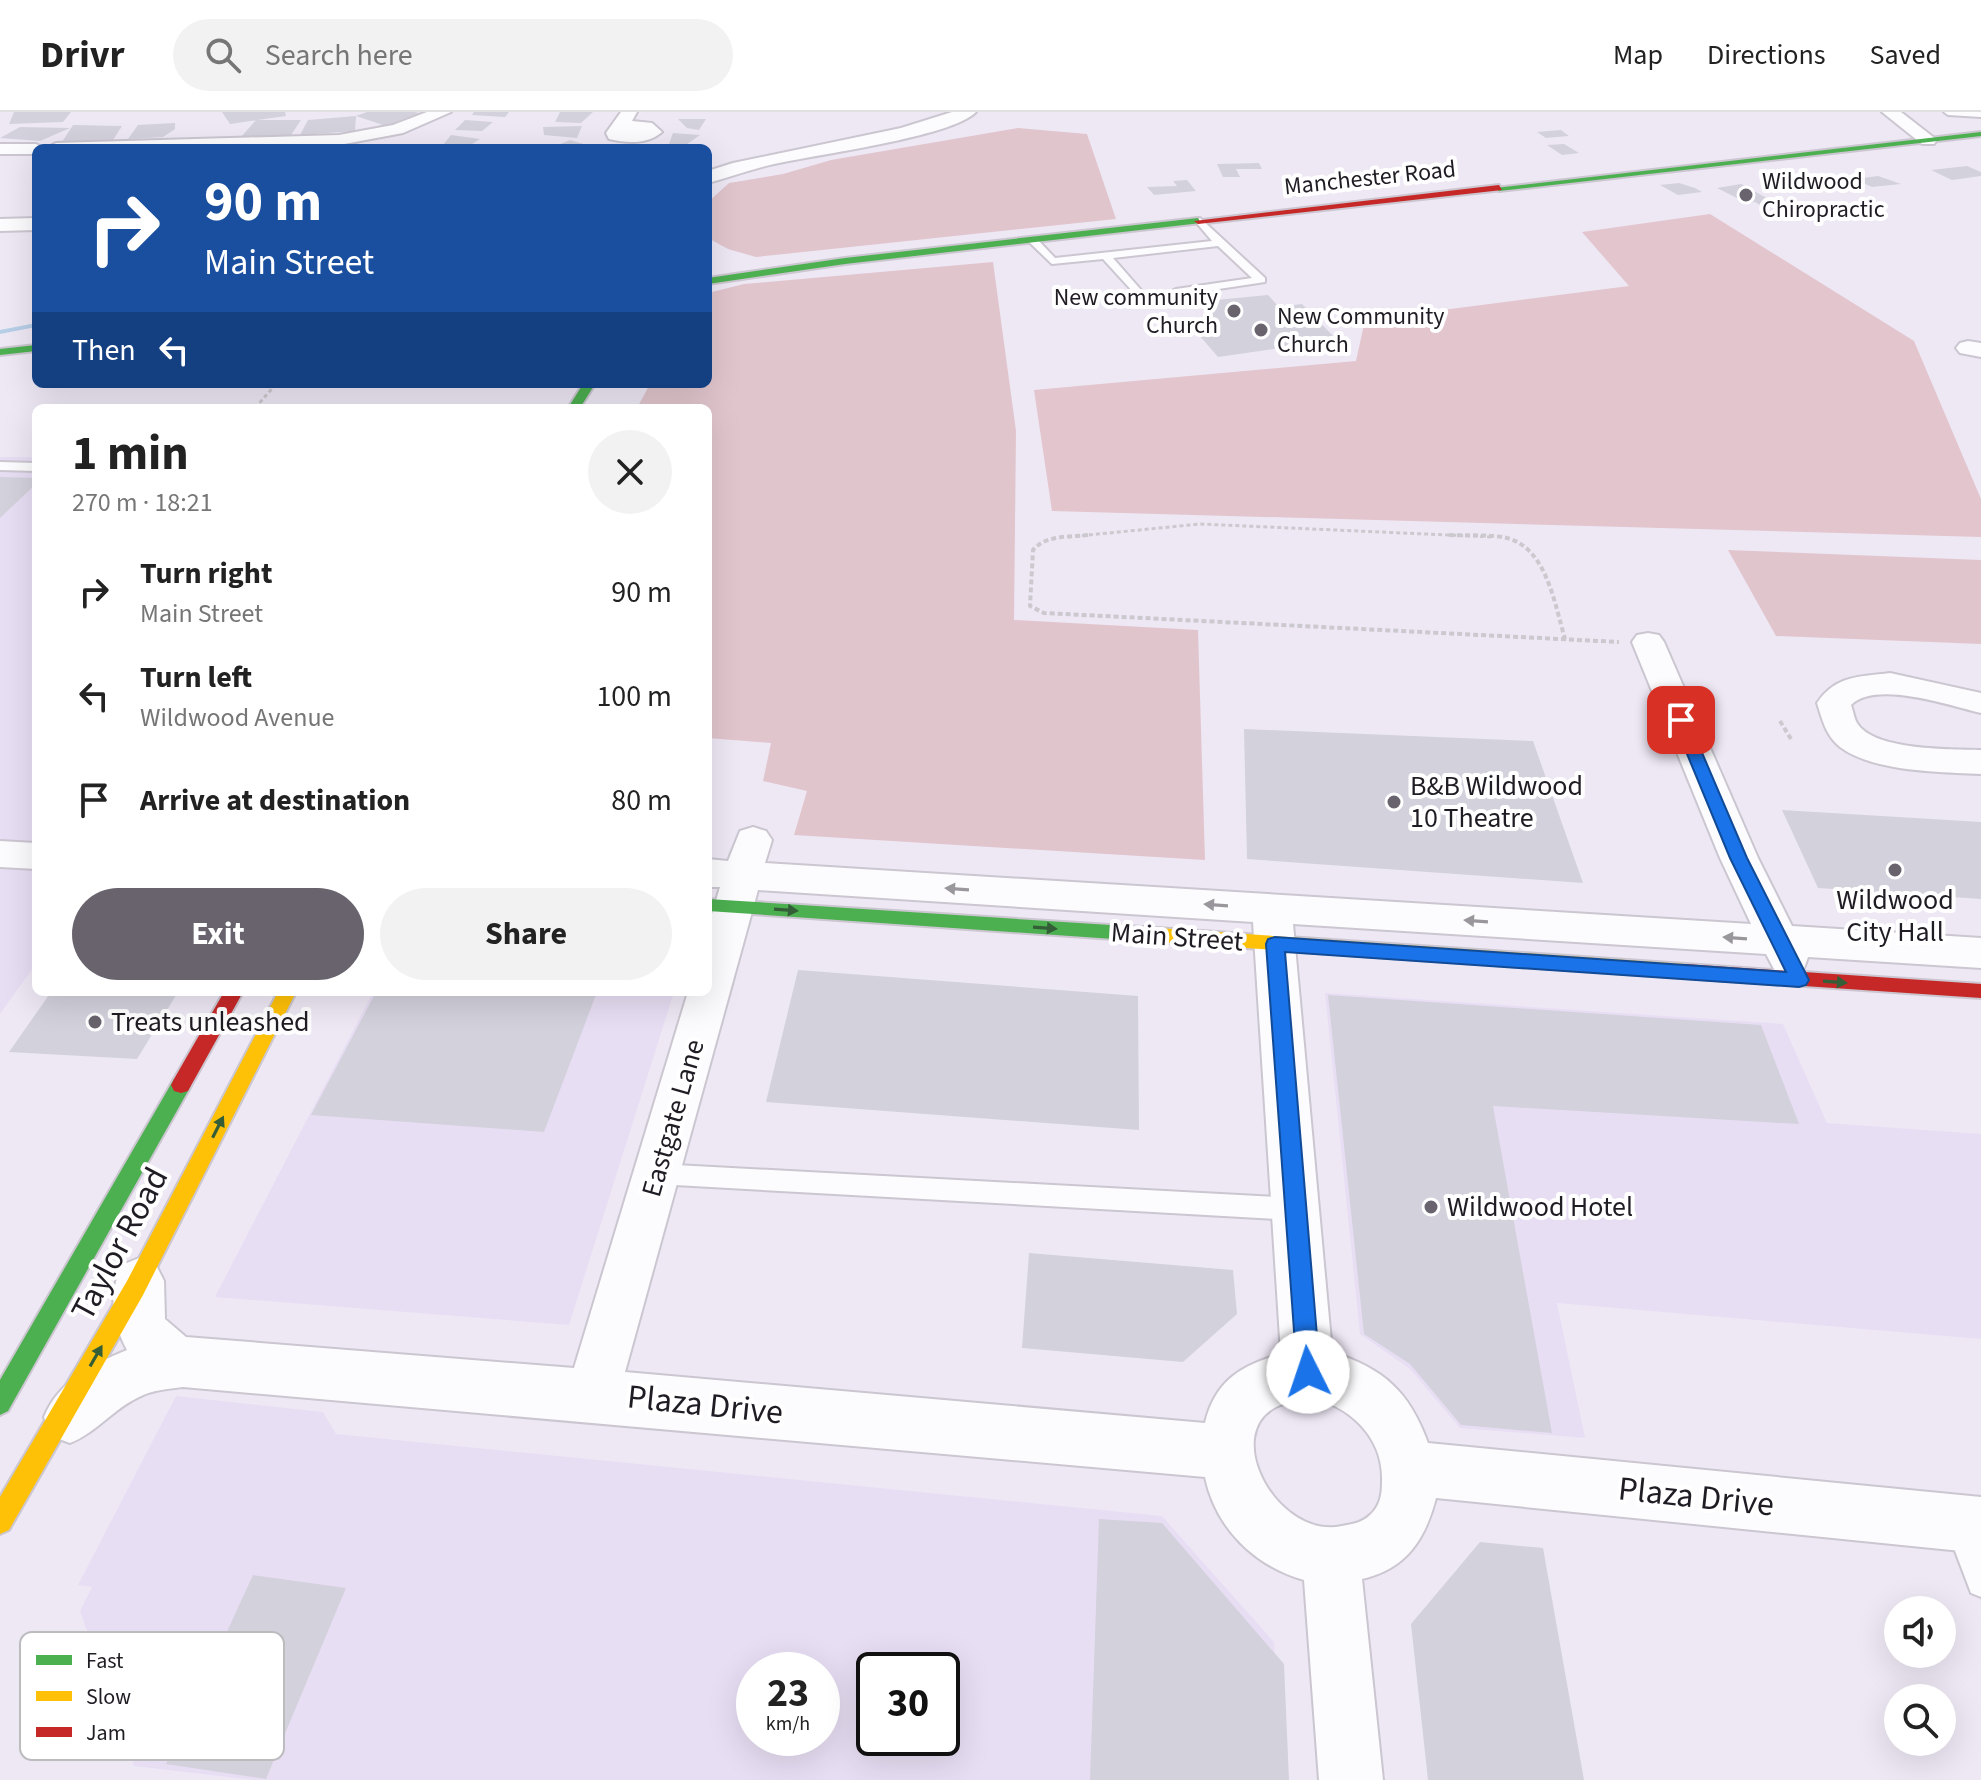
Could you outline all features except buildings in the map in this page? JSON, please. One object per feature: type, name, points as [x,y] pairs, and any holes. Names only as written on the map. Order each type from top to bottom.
[{"type":"street","points":[[224,144],[320,141],[378,134],[443,112]]},
{"type":"street","points":[[712,176],[757,159],[861,137],[945,112]]},
{"type":"street","points":[[712,166],[900,135],[968,112]]},
{"type":"street","points":[[1870,112],[1889,112],[1928,140]]},
{"type":"street","points":[[193,144],[204,129]]},
{"type":"street","name":"Manchester Road","points":[[712,280],[764,271],[1032,240],[1981,134]]},
{"type":"street","points":[[0,149],[32,149]]},
{"type":"street","points":[[0,225],[32,224]]},
{"type":"street","name":"Manchester Road","points":[[712,271],[764,271]]},
{"type":"street","points":[[0,352],[32,348]]},
{"type":"street","points":[[1636,642],[1799,980]]},
{"type":"street","points":[[1981,703],[1890,683],[1848,689],[1834,703],[1843,730],[1870,748],[1914,758],[1981,762]]},
{"type":"street","points":[[0,854],[32,856]]},
{"type":"street","name":"Main Street","points":[[729,880],[1273,927],[1799,980],[1981,991]]},
{"type":"street","name":"Eastgate Lane","points":[[712,949],[729,880]]},
{"type":"street","points":[[1273,927],[1308,1372]]},
{"type":"street","name":"Main Street","points":[[1273,927],[1779,940],[1981,953]]},
{"type":"street","name":"Taylor Road","points":[[0,1403],[232,996]]},
{"type":"street","name":"Taylor Road","points":[[0,1521],[139,1281],[285,996]]},
{"type":"street","name":"Eastgate Lane","points":[[592,1395],[657,1174],[701,996]]},
{"type":"street","points":[[139,1281],[136,1309],[143,1331],[156,1351],[183,1362]]},
{"type":"street","points":[[48,1439],[89,1399],[120,1377],[150,1366],[183,1362]]},
{"type":"street","name":"Plaza Drive","points":[[183,1362],[1226,1452]]},
{"type":"street","points":[[1308,1372],[1332,1376],[1354,1386],[1375,1401],[1392,1421],[1404,1443],[1410,1468],[1410,1491],[1405,1513],[1393,1532],[1376,1546],[1355,1555],[1331,1558],[1305,1554],[1280,1542],[1257,1524],[1240,1502],[1230,1477],[1226,1452],[1229,1424],[1241,1401],[1259,1384],[1282,1373],[1308,1372]]},
{"type":"street","name":"Plaza Drive","points":[[1410,1468],[1970,1524]]},
{"type":"street","points":[[1331,1558],[1351,1780]]},
{"type":"lane","points":[[1948,112],[1981,113]]},
{"type":"lane","points":[[1106,256],[1145,302],[1162,300],[1176,292],[1261,280],[1200,221]]},
{"type":"lane","points":[[1032,240],[1052,261],[1220,243]]},
{"type":"lane","points":[[0,466],[32,467]]},
{"type":"lane","points":[[657,1174],[1296,1209]]},
{"type":"lane","points":[[1970,1524],[1981,1583]]},
{"type":"path","points":[[258,404],[272,388]]},
{"type":"path","points":[[1565,639],[1543,570],[1523,546],[1507,538],[1200,524],[1052,539],[1036,545],[1033,550],[1030,606],[1044,613],[1565,639],[1636,642]]},
{"type":"path","points":[[1780,721],[1791,739]]},
{"type":"shaded area","points":[[1018,128],[1087,134],[1116,219],[756,257],[728,249],[712,240],[712,198],[729,183],[783,174],[831,160]]},
{"type":"shaded area","points":[[1710,214],[1914,341],[1981,499],[1981,537],[1052,511],[1034,390],[1356,361],[1365,320],[1629,286],[1582,232]]},
{"type":"shaded area","points":[[993,262],[1016,431],[1014,620],[1198,630],[1205,860],[794,835],[807,791],[763,781],[771,743],[712,738],[712,404],[639,404],[648,388],[712,388],[712,292],[744,284]]},
{"type":"shaded area","points":[[0,457],[32,457],[32,970],[0,1014]]},
{"type":"shaded area","points":[[1728,550],[1981,560],[1981,644],[1776,636]]},
{"type":"shaded area","points":[[1325,993],[1783,1024],[1827,1123],[1981,1134],[1981,1339],[1557,1303],[1585,1438],[1460,1428],[1410,1369],[1360,1334]]},
{"type":"shaded area","points":[[371,996],[673,996],[569,1325],[215,1297]]},
{"type":"shaded area","points":[[176,1396],[323,1412],[336,1434],[1162,1516],[1274,1642],[1283,1780],[254,1780],[134,1766],[132,1760],[284,1760],[284,1632],[87,1632],[80,1611],[92,1587],[78,1585]]},
{"type":"waterway","points":[[0,332],[32,326]]},
{"type":"traffic: fast","points":[[1499,188],[1981,134]]},
{"type":"traffic: fast","points":[[712,280],[845,261],[1198,221]]},
{"type":"traffic: fast","points":[[0,352],[32,348]]},
{"type":"traffic: fast","points":[[576,404],[586,388]]},
{"type":"traffic: fast","points":[[712,905],[1157,935]]},
{"type":"traffic: fast","points":[[0,1403],[181,1085]]},
{"type":"traffic: slow","points":[[1157,935],[1685,971]]},
{"type":"traffic: slow","points":[[0,1521],[135,1288],[285,996]]},
{"type":"traffic: jam","points":[[1198,221],[1499,188]]},
{"type":"traffic: jam","points":[[1685,971],[1981,991]]},
{"type":"traffic: jam","points":[[181,1085],[232,996]]},
{"type":"place","name":"Wildwood Chiropractic","points":[[1746,195]]},
{"type":"place","name":"New community Church","points":[[1234,311]]},
{"type":"place","name":"New Community Church","points":[[1261,330]]},
{"type":"place","name":"B&B Wildwood 10 Theatre","points":[[1394,802]]},
{"type":"place","name":"Wildwood City Hall","points":[[1895,870]]},
{"type":"place","name":"Treats unleashed","points":[[95,1022]]},
{"type":"place","name":"Wildwood Hotel","points":[[1431,1207]]},
{"type":"route","points":[[1308,1372],[1275,944],[1799,980],[1739,858],[1681,720]]}]
